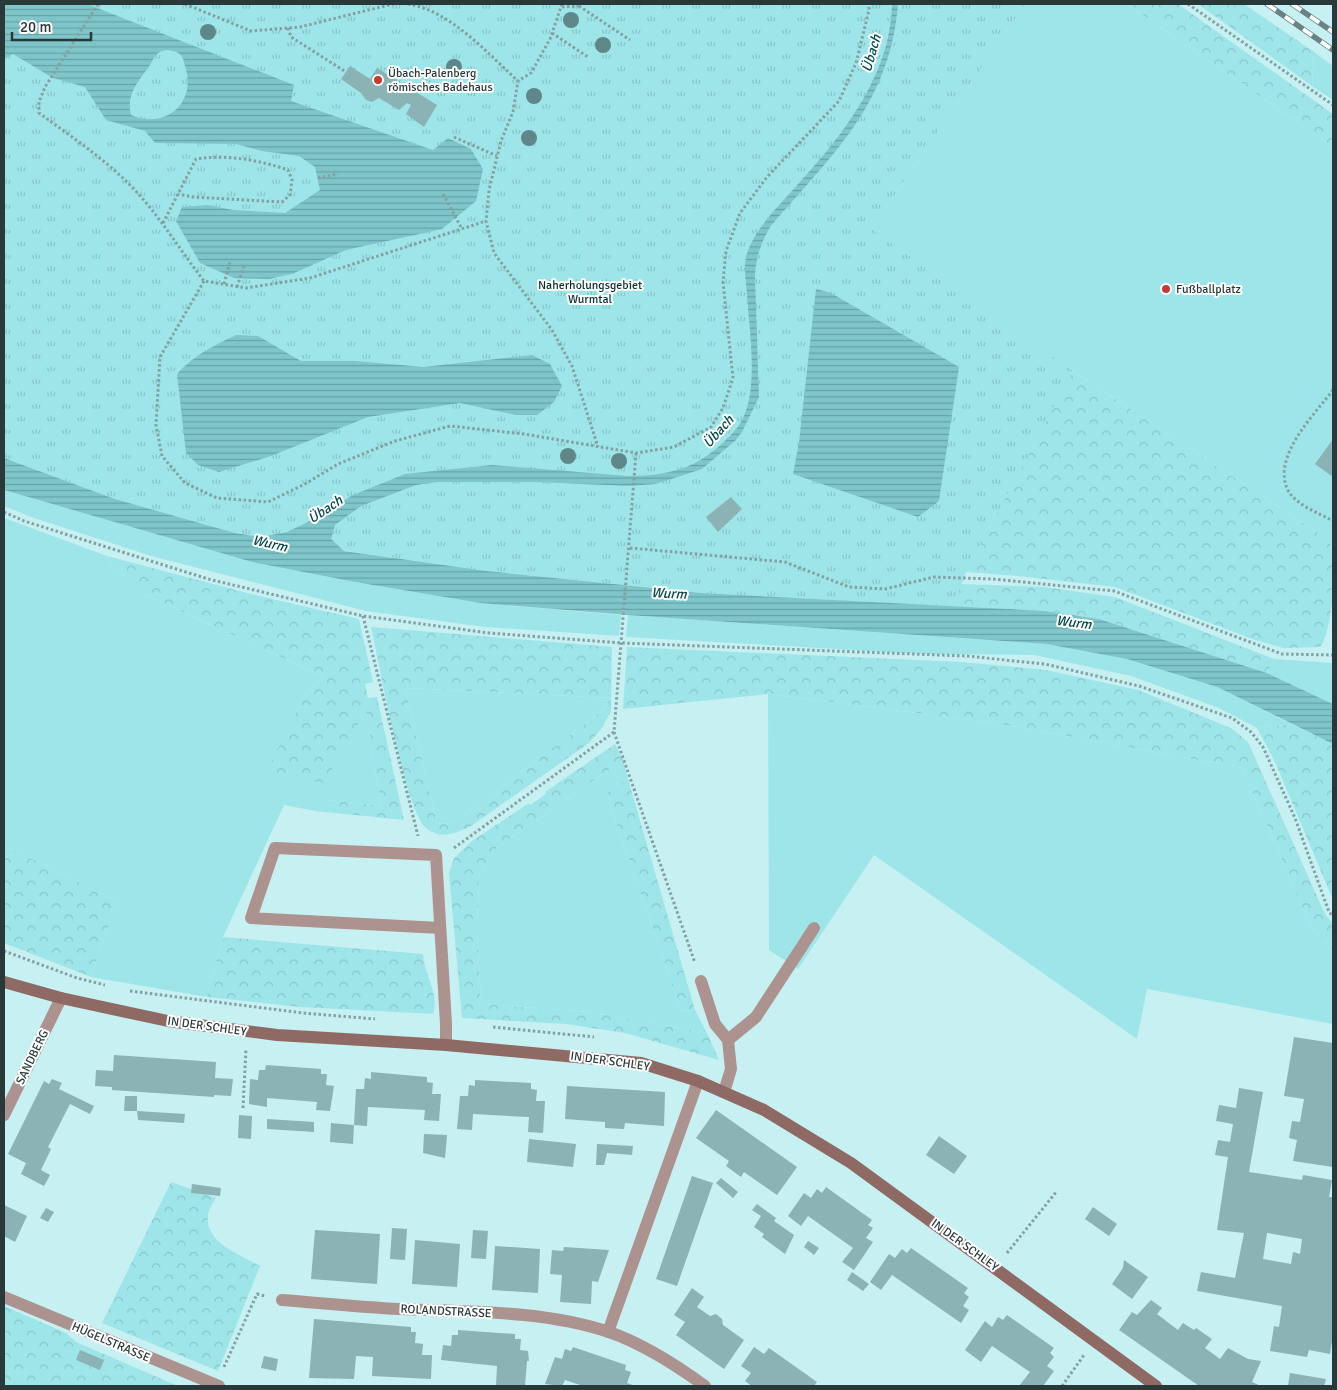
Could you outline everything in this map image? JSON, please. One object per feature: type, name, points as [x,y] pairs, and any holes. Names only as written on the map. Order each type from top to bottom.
[{"type":"street","points":[[440,928],[251,918],[275,848],[436,855],[440,928],[446,1045]]},
{"type":"street","points":[[728,1040],[756,1017],[814,928]]},
{"type":"street","points":[[701,981],[716,1024],[728,1040],[731,1069],[724,1092]]},
{"type":"street","name":"IN DER SCHLEY","points":[[4,982],[61,998],[168,1021],[247,1031],[446,1045],[641,1063],[698,1081],[764,1110],[851,1163],[1156,1386]]},
{"type":"street","name":"SANDBERG","points":[[4,1115],[61,998]]},
{"type":"street","points":[[608,1332],[698,1081]]},
{"type":"street","name":"HÜGELSTRASSE","points":[[4,1297],[217,1386]]},
{"type":"street","name":"ROLANDSTRASSE","points":[[282,1300],[381,1308],[534,1316],[608,1332],[632,1341],[683,1370],[704,1386]]},
{"type":"path","points":[[98,4],[45,87],[39,102],[39,113],[84,146],[129,184],[162,223],[204,282],[246,288],[310,278],[486,221]]},
{"type":"path","points":[[185,4],[251,31],[300,27],[393,4]]},
{"type":"path","points":[[408,4],[419,6],[449,21],[518,81]]},
{"type":"path","points":[[204,282],[160,357],[156,425],[162,456],[185,483],[217,498],[268,502],[305,484],[338,464],[395,441],[450,426],[524,434],[636,453],[674,447],[712,427],[723,408],[733,378],[724,282],[726,251],[740,214],[762,184],[839,101],[856,63],[868,18],[869,4]]},
{"type":"path","points":[[1188,4],[1333,105]]},
{"type":"path","points":[[598,448],[572,366],[552,330],[494,253],[486,221],[489,190],[497,156],[513,112],[518,81],[530,73],[552,33],[562,5],[580,5],[630,40]]},
{"type":"path","points":[[288,28],[290,37],[346,72]]},
{"type":"path","points":[[552,33],[588,57]]},
{"type":"path","points":[[454,137],[497,156]]},
{"type":"path","points":[[162,223],[196,159],[214,156],[269,164],[288,170],[292,180],[290,195],[282,202],[193,197],[178,194]]},
{"type":"path","points":[[318,178],[338,174]]},
{"type":"path","points":[[442,194],[462,229]]},
{"type":"path","points":[[224,284],[230,262]]},
{"type":"path","points":[[237,287],[244,266]]},
{"type":"path","points":[[1333,390],[1294,442],[1287,457],[1284,473],[1287,489],[1301,504],[1333,521]]},
{"type":"path","points":[[636,453],[614,732],[701,981]]},
{"type":"path","points":[[4,512],[24,521],[208,579],[362,616],[489,632],[622,643],[966,656],[1045,664],[1139,686],[1232,718],[1251,732],[1263,747],[1295,818],[1333,916]]},
{"type":"path","points":[[630,548],[785,562],[849,587],[885,589],[934,577],[992,579],[1114,591],[1282,654],[1333,655]]},
{"type":"path","points":[[362,616],[417,835],[436,855],[450,850],[614,732]]},
{"type":"path","points":[[4,950],[77,978],[107,986]]},
{"type":"path","points":[[126,990],[303,1013],[379,1019]]},
{"type":"path","points":[[483,1027],[598,1037]]},
{"type":"path","points":[[242,1108],[247,1031]]},
{"type":"path","points":[[996,1268],[1057,1191]]},
{"type":"path","points":[[217,1386],[257,1294]]},
{"type":"path","points":[[1062,1386],[1094,1340]]},
{"type":"green space","name":"Naherholungsgebiet Wurmtal","points":[[4,4],[1025,4],[871,229],[1073,371],[966,572],[953,606],[702,593],[487,571],[235,533],[115,499],[4,458]]},
{"type":"green space","name":"Fußballplatz","points":[[1025,4],[1127,4],[1333,147],[1333,550],[1327,539],[1073,371],[871,230]]},
{"type":"green space","points":[[1025,4],[871,230],[1073,371],[1327,539],[1333,549],[1334,584],[1328,628],[1320,647],[1283,648],[1255,640],[1115,587],[966,572],[835,250]]},
{"type":"green space","points":[[1127,4],[1178,4],[1333,114],[1333,147]]},
{"type":"green space","points":[[1198,4],[1244,4],[1314,52],[1312,86]]},
{"type":"green space","points":[[1314,52],[1333,66],[1333,100],[1312,86]]},
{"type":"green space","points":[[4,490],[252,562],[480,603],[621,615],[619,636],[485,627],[366,611],[151,556],[31,517],[4,506]]},
{"type":"green space","points":[[4,518],[107,556],[112,567],[144,594],[324,677],[303,698],[366,710],[381,806],[330,800],[315,811],[284,805],[223,937],[207,997],[91,977],[117,901],[4,845]]},
{"type":"green space","points":[[107,556],[251,594],[359,619],[373,682],[365,684],[368,698],[377,697],[404,820],[315,811],[330,800],[381,806],[366,711],[324,783],[265,775],[303,698],[324,677],[144,594],[112,567]]},
{"type":"green space","points":[[961,584],[1044,587],[1115,597],[1274,659],[1267,673],[1099,619],[1045,611],[702,593]]},
{"type":"green space","points":[[628,615],[1046,644],[1128,659],[1217,687],[1291,724],[1257,728],[1219,708],[1131,676],[1034,655],[926,654],[626,637]]},
{"type":"green space","points":[[371,627],[612,647],[611,712],[601,729],[589,743],[471,826],[453,833],[441,835],[425,827],[410,794],[401,765]],"holes":[[[405,688],[610,698],[602,711],[453,823],[437,824]]]},
{"type":"green space","points":[[627,647],[961,662],[1046,670],[1138,690],[1231,728],[1248,742],[1324,912],[1333,924],[1333,951],[1311,927],[1242,768],[995,723],[768,694],[623,709]]},
{"type":"green space","points":[[1274,659],[1333,663],[1333,704],[1267,673]]},
{"type":"green space","points":[[405,688],[610,698],[602,711],[453,823],[437,824]]},
{"type":"green space","points":[[768,694],[995,723],[1242,768],[1311,927],[1333,951],[1333,1024],[1147,989],[1137,1039],[874,855],[798,969],[769,950]]},
{"type":"green space","points":[[1291,724],[1333,744],[1333,900],[1275,762],[1257,728]]},
{"type":"green space","points":[[615,744],[623,760],[494,850],[479,875],[477,925],[481,1004],[592,1012],[707,1033],[719,1060],[625,1033],[566,1024],[462,1018],[449,873],[454,858],[472,841],[529,803],[530,805],[546,794],[545,792]]},
{"type":"green space","points":[[623,760],[628,779],[606,793],[681,1011],[695,1010],[707,1033],[592,1012],[481,1004],[477,925],[479,875],[494,850]]},
{"type":"green space","points":[[628,779],[695,1010],[681,1011],[606,793]]},
{"type":"green space","points":[[4,845],[117,901],[91,977],[4,943]]},
{"type":"green space","points":[[223,937],[423,954],[435,999],[433,1014],[300,1007],[207,997]]},
{"type":"green space","points":[[171,1182],[216,1198],[208,1214],[212,1234],[226,1247],[260,1266],[218,1371],[102,1323]]},
{"type":"green space","points":[[4,1306],[66,1333],[76,1342],[178,1386],[4,1386]]},
{"type":"water","points":[[4,4],[87,4],[294,85],[291,101],[433,150],[448,138],[471,149],[483,169],[476,201],[442,229],[346,250],[292,274],[269,279],[234,278],[200,263],[176,221],[182,207],[207,205],[233,210],[285,213],[320,190],[315,167],[299,156],[262,151],[236,144],[155,143],[145,131],[106,120],[85,87],[53,78],[13,54],[4,59]],"holes":[[[167,50],[180,54],[184,61],[188,79],[187,91],[182,102],[176,110],[167,116],[156,119],[144,119],[131,115],[130,101],[136,84],[157,54]]]},
{"type":"water","name":"Wurm","points":[[892,4],[898,4],[893,39],[883,71],[870,100],[836,151],[770,227],[758,256],[755,276],[759,397],[742,432],[735,441],[702,469],[656,484],[628,486],[535,482],[437,482],[416,485],[361,506],[335,525],[331,539],[344,551],[487,571],[702,593],[1045,611],[1099,619],[1267,673],[1333,704],[1333,744],[1217,687],[1127,659],[1046,644],[480,603],[252,562],[4,490],[4,458],[115,499],[235,533],[261,537],[287,532],[308,522],[353,495],[405,474],[492,465],[628,476],[661,474],[675,471],[701,459],[725,441],[737,428],[749,400],[752,364],[745,263],[751,243],[776,208],[832,145],[862,102],[874,79],[883,55],[890,30]]},
{"type":"water","points":[[816,289],[831,293],[959,367],[939,501],[918,517],[793,474],[799,442]]},
{"type":"water","points":[[236,335],[258,336],[301,361],[356,361],[423,367],[532,355],[550,364],[562,386],[554,402],[537,415],[516,415],[460,403],[368,417],[271,456],[219,472],[198,465],[186,453],[177,374],[197,356]]},
{"type":"building","points":[[350,66],[370,79],[377,68],[437,105],[424,127],[406,114],[411,105],[407,103],[399,110],[379,98],[372,102],[366,100],[361,93],[341,79]]},
{"type":"building","points":[[1333,439],[1333,477],[1315,464]]},
{"type":"building","points":[[731,497],[742,509],[718,532],[706,517]]},
{"type":"building","points":[[1294,1037],[1333,1043],[1333,1167],[1293,1161],[1297,1140],[1289,1138],[1292,1121],[1300,1122],[1304,1099],[1284,1096]]},
{"type":"building","points":[[114,1055],[216,1062],[215,1078],[233,1079],[231,1096],[214,1095],[214,1097],[112,1090],[112,1087],[95,1086],[96,1070],[113,1071]]},
{"type":"building","points":[[266,1065],[321,1069],[321,1074],[327,1074],[326,1085],[334,1086],[330,1111],[316,1110],[317,1102],[267,1098],[267,1107],[249,1104],[250,1079],[258,1080],[259,1070],[265,1070]]},
{"type":"building","points":[[371,1072],[427,1077],[427,1082],[433,1083],[432,1094],[441,1094],[439,1121],[424,1120],[425,1110],[368,1107],[367,1126],[354,1125],[356,1089],[364,1089],[365,1078],[371,1079]]},
{"type":"building","points":[[52,1079],[62,1083],[59,1089],[94,1106],[90,1114],[70,1104],[48,1147],[51,1149],[41,1170],[50,1175],[44,1186],[21,1174],[26,1163],[8,1154],[44,1081],[49,1084]]},
{"type":"building","points":[[475,1080],[531,1083],[531,1089],[537,1090],[536,1101],[545,1101],[543,1133],[528,1132],[529,1117],[473,1114],[472,1130],[457,1129],[460,1096],[468,1096],[469,1085],[475,1086]]},
{"type":"building","points":[[567,1086],[665,1092],[664,1126],[625,1123],[624,1129],[605,1128],[605,1122],[565,1119]]},
{"type":"building","points":[[1239,1088],[1263,1092],[1249,1172],[1302,1180],[1303,1175],[1332,1180],[1329,1197],[1333,1197],[1333,1335],[1330,1354],[1309,1350],[1307,1357],[1270,1351],[1274,1326],[1279,1327],[1282,1306],[1197,1291],[1201,1272],[1235,1278],[1244,1233],[1217,1230],[1228,1157],[1215,1155],[1218,1140],[1230,1142],[1233,1124],[1216,1121],[1219,1105],[1236,1108]],"holes":[[[1267,1233],[1302,1239],[1300,1254],[1293,1252],[1291,1264],[1263,1259]]]},
{"type":"building","points":[[125,1096],[137,1096],[137,1111],[124,1111]]},
{"type":"building","points":[[716,1110],[797,1167],[777,1195],[744,1172],[741,1177],[726,1166],[729,1161],[696,1138]]},
{"type":"building","points":[[137,1111],[185,1114],[184,1123],[138,1120]]},
{"type":"building","points":[[239,1115],[252,1116],[251,1139],[238,1138]]},
{"type":"building","points":[[267,1119],[314,1122],[314,1132],[267,1129]]},
{"type":"building","points":[[331,1123],[354,1125],[353,1144],[330,1142]]},
{"type":"building","points":[[424,1134],[447,1135],[445,1158],[423,1153]]},
{"type":"building","points":[[939,1136],[967,1156],[954,1174],[926,1155]]},
{"type":"building","points":[[529,1139],[576,1144],[573,1167],[527,1162]]},
{"type":"building","points":[[597,1144],[633,1146],[632,1155],[607,1153],[604,1165],[596,1165]]},
{"type":"building","points":[[692,1176],[713,1183],[677,1286],[656,1279]]},
{"type":"building","points":[[721,1178],[738,1192],[733,1198],[716,1183]]},
{"type":"building","points":[[192,1184],[221,1188],[220,1196],[191,1193]]},
{"type":"building","points":[[826,1187],[872,1220],[868,1225],[873,1228],[866,1238],[873,1242],[854,1270],[842,1262],[853,1248],[808,1216],[801,1226],[788,1216],[804,1193],[811,1198],[817,1189],[822,1193]]},
{"type":"building","points":[[757,1204],[776,1218],[774,1221],[794,1235],[785,1254],[762,1237],[764,1234],[754,1227],[761,1216],[752,1210]]},
{"type":"building","points":[[4,1205],[27,1216],[15,1242],[4,1236]]},
{"type":"building","points":[[1093,1207],[1117,1224],[1109,1236],[1085,1219]]},
{"type":"building","points":[[46,1208],[54,1212],[48,1222],[40,1218]]},
{"type":"building","points":[[392,1228],[407,1229],[405,1260],[390,1259]]},
{"type":"building","points":[[315,1230],[380,1234],[377,1284],[311,1279]]},
{"type":"building","points":[[473,1230],[488,1231],[486,1259],[471,1258]]},
{"type":"building","points":[[415,1240],[460,1244],[457,1287],[412,1284]]},
{"type":"building","points":[[808,1241],[819,1248],[814,1255],[804,1247]]},
{"type":"building","points":[[495,1246],[540,1249],[538,1293],[492,1290]]},
{"type":"building","points":[[564,1247],[609,1250],[598,1282],[592,1281],[591,1304],[560,1302],[562,1275],[550,1274],[552,1250],[563,1251]]},
{"type":"building","points":[[911,1248],[968,1288],[964,1293],[969,1297],[963,1306],[969,1310],[961,1323],[892,1275],[881,1290],[870,1282],[889,1254],[895,1258],[902,1249],[907,1253]]},
{"type":"building","points":[[1124,1260],[1148,1277],[1132,1299],[1112,1284],[1123,1268]]},
{"type":"building","points":[[852,1272],[869,1284],[863,1291],[847,1280]]},
{"type":"building","points":[[692,1288],[704,1297],[697,1307],[710,1316],[716,1314],[722,1319],[723,1325],[744,1340],[724,1369],[676,1335],[685,1322],[674,1315]]},
{"type":"building","points":[[1151,1300],[1162,1308],[1157,1314],[1178,1330],[1183,1323],[1194,1330],[1196,1328],[1212,1339],[1205,1348],[1220,1359],[1228,1348],[1248,1359],[1261,1361],[1252,1382],[1261,1386],[1199,1386],[1119,1330],[1132,1312],[1137,1315]]},
{"type":"building","points":[[1007,1315],[1054,1348],[1050,1353],[1054,1357],[1047,1366],[1054,1371],[1043,1386],[1019,1386],[1030,1372],[992,1346],[981,1362],[965,1350],[985,1321],[992,1327],[998,1317],[1003,1320]]},
{"type":"building","points":[[314,1319],[411,1327],[411,1332],[416,1332],[415,1343],[423,1344],[422,1355],[432,1355],[431,1379],[372,1376],[373,1357],[356,1356],[354,1379],[309,1378]]},
{"type":"building","points":[[458,1330],[515,1334],[515,1339],[521,1339],[520,1350],[528,1351],[529,1361],[527,1361],[525,1386],[496,1385],[497,1366],[441,1360],[443,1345],[451,1346],[452,1335],[458,1335]]},
{"type":"building","points":[[573,1347],[626,1365],[625,1370],[631,1372],[627,1383],[636,1386],[583,1386],[565,1380],[562,1386],[545,1384],[555,1357],[562,1359],[565,1349],[571,1351]]},
{"type":"building","points":[[754,1347],[764,1354],[769,1348],[817,1382],[814,1386],[752,1386],[745,1381],[751,1373],[741,1366]]},
{"type":"building","points":[[80,1350],[104,1360],[100,1370],[76,1360]]},
{"type":"building","points":[[264,1356],[278,1359],[276,1371],[261,1368]]},
{"type":"building","points":[[1290,1373],[1326,1379],[1324,1386],[1288,1386]]},
{"type":"railway","points":[[1267,4],[1333,50]]},
{"type":"railway","points":[[1292,4],[1333,32]]},
{"type":"place","name":"Übach-Palenberg römisches Badehaus","points":[[378,80]]},
{"type":"place","name":"Fußballplatz","points":[[1166,289]]},
{"type":"water label","name":"Übach","points":[[871,53]]},
{"type":"water label","name":"Übach","points":[[718,431]]},
{"type":"water label","name":"Übach","points":[[325,509]]}]
